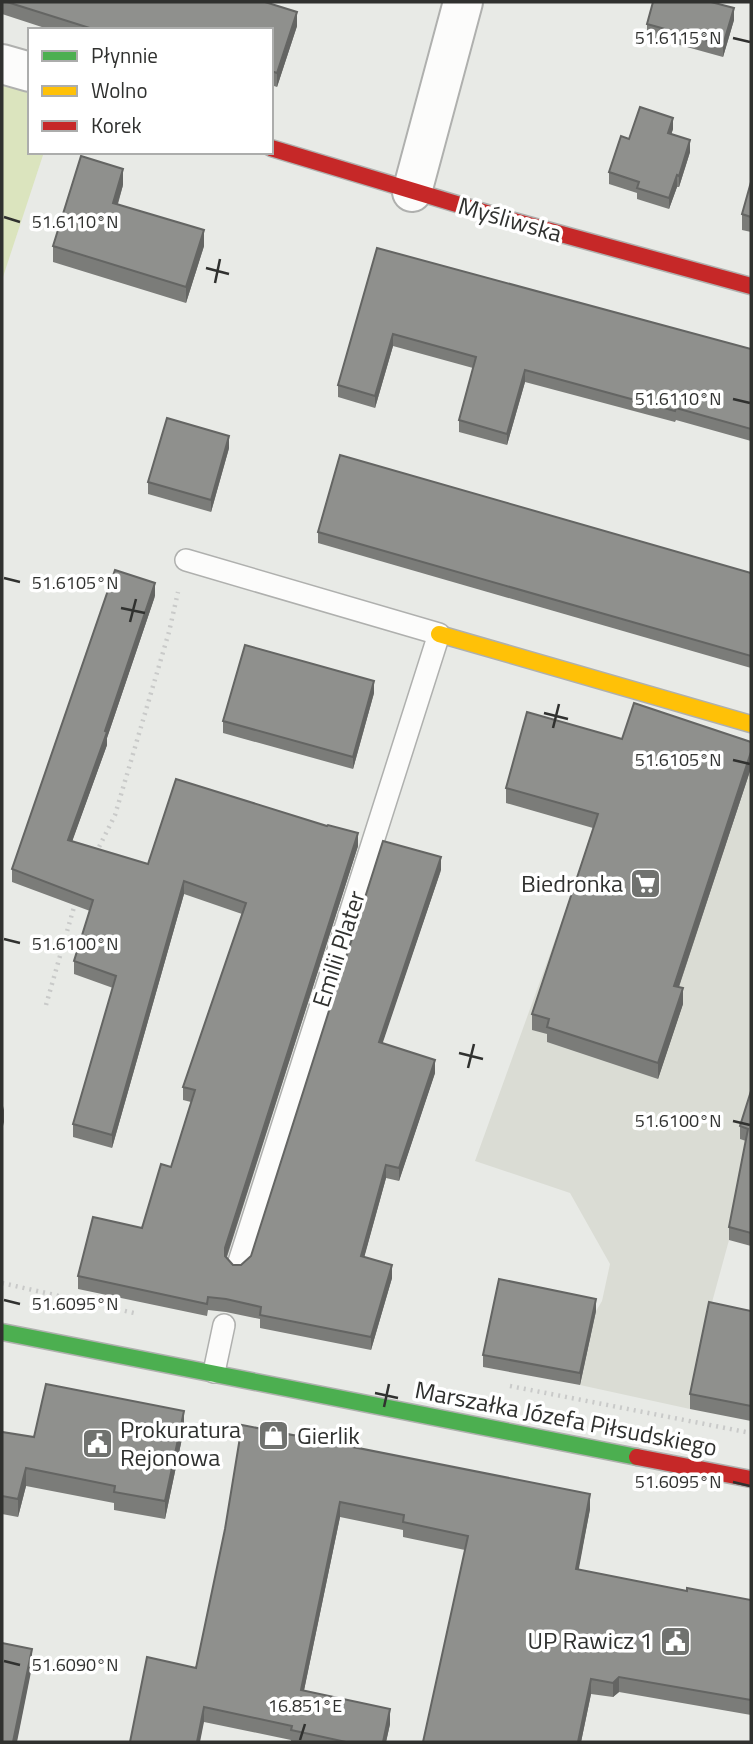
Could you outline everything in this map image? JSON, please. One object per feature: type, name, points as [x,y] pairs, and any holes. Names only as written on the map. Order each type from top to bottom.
[{"type":"street","points":[[412,192],[463,2]]},
{"type":"street","points":[[2,64],[28,71]]},
{"type":"street","name":"Myśliwska","points":[[273,149],[412,192],[751,286]]},
{"type":"street","points":[[439,634],[751,724]]},
{"type":"street","name":"Marszałka Józefa Piłsudskiego","points":[[2,1332],[751,1479]]},
{"type":"lane","points":[[186,560],[439,634]]},
{"type":"lane","name":"Emilii Plater","points":[[238,1265],[439,634]]},
{"type":"lane","points":[[214,1372],[224,1325]]},
{"type":"path","points":[[95,854],[115,815],[169,632],[186,560]]},
{"type":"path","points":[[46,1005],[81,889]]},
{"type":"shaded area","points":[[636,716],[751,750],[751,1104],[740,1139],[748,1141],[729,1240],[708,1317],[690,1409],[580,1385],[596,1311],[602,1301],[610,1264],[570,1193],[475,1161]]},
{"type":"green space","points":[[2,64],[28,71],[28,154],[43,154],[2,280]]},
{"type":"building","points":[[7,2],[265,2],[297,12],[277,73],[273,72],[273,28],[90,28]]},
{"type":"building","points":[[653,2],[711,2],[734,8],[723,45],[647,24]]},
{"type":"building","points":[[640,107],[673,118],[668,133],[690,140],[669,198],[637,188],[639,182],[609,172],[621,136],[629,139]]},
{"type":"building","points":[[81,156],[123,169],[113,203],[204,230],[186,287],[53,246]]},
{"type":"building","points":[[751,182],[751,217],[742,214]]},
{"type":"building","points":[[377,248],[751,349],[751,429],[525,370],[507,434],[459,420],[476,357],[393,334],[375,396],[338,385]]},
{"type":"building","points":[[167,418],[229,436],[211,500],[148,482]]},
{"type":"building","points":[[340,455],[751,573],[751,656],[318,532]]},
{"type":"building","points":[[115,570],[155,583],[105,731],[107,732],[68,840],[148,864],[176,779],[327,826],[358,833],[225,1248],[225,1256],[233,1265],[241,1265],[251,1256],[383,841],[441,857],[379,1042],[435,1060],[399,1168],[386,1165],[361,1256],[392,1265],[371,1337],[260,1315],[261,1307],[226,1299],[208,1297],[207,1304],[78,1276],[93,1217],[142,1228],[161,1164],[171,1167],[195,1090],[183,1087],[246,903],[184,881],[112,1135],[73,1124],[116,976],[74,961],[93,900],[12,869]]},
{"type":"building","points":[[245,645],[374,681],[353,757],[223,721]]},
{"type":"building","name":"Biedronka","points":[[634,703],[751,742],[751,752],[674,986],[683,988],[658,1063],[547,1027],[549,1019],[532,1014],[598,814],[506,788],[527,712],[622,739]]},
{"type":"building","points":[[751,1091],[751,1233],[729,1227],[748,1129],[740,1126]]},
{"type":"building","points":[[499,1279],[596,1299],[580,1373],[483,1355]]},
{"type":"building","points":[[709,1302],[751,1311],[751,1406],[690,1394]]},
{"type":"building","name":"Prokuratura Rejonowa","points":[[46,1384],[184,1411],[165,1501],[114,1492],[115,1486],[26,1468],[18,1499],[2,1496],[2,1432],[34,1437]]},
{"type":"building","points":[[242,1425],[590,1494],[576,1569],[687,1591],[687,1588],[751,1600],[751,1700],[619,1677],[613,1683],[591,1679],[578,1742],[423,1742],[468,1536],[403,1522],[404,1515],[340,1502],[301,1690],[390,1709],[383,1742],[346,1742],[291,1730],[292,1726],[204,1707],[197,1742],[130,1742],[147,1657],[196,1668],[225,1529]]},
{"type":"building","points":[[2,1643],[32,1649],[13,1742],[2,1742]]},
{"type":"traffic: fast","points":[[2,1332],[637,1457]]},
{"type":"traffic: slow","points":[[439,634],[751,724]]},
{"type":"traffic: jam","points":[[273,149],[510,220],[751,286]]},
{"type":"traffic: jam","points":[[637,1457],[751,1479]]},
{"type":"place","name":"Biedronka","points":[[646,884]]},
{"type":"place","name":"Gierlik","points":[[274,1436]]},
{"type":"place","name":"Prokuratura Rejonowa","points":[[97,1444]]},
{"type":"place","name":"UP Rawicz 1","points":[[676,1641]]}]
